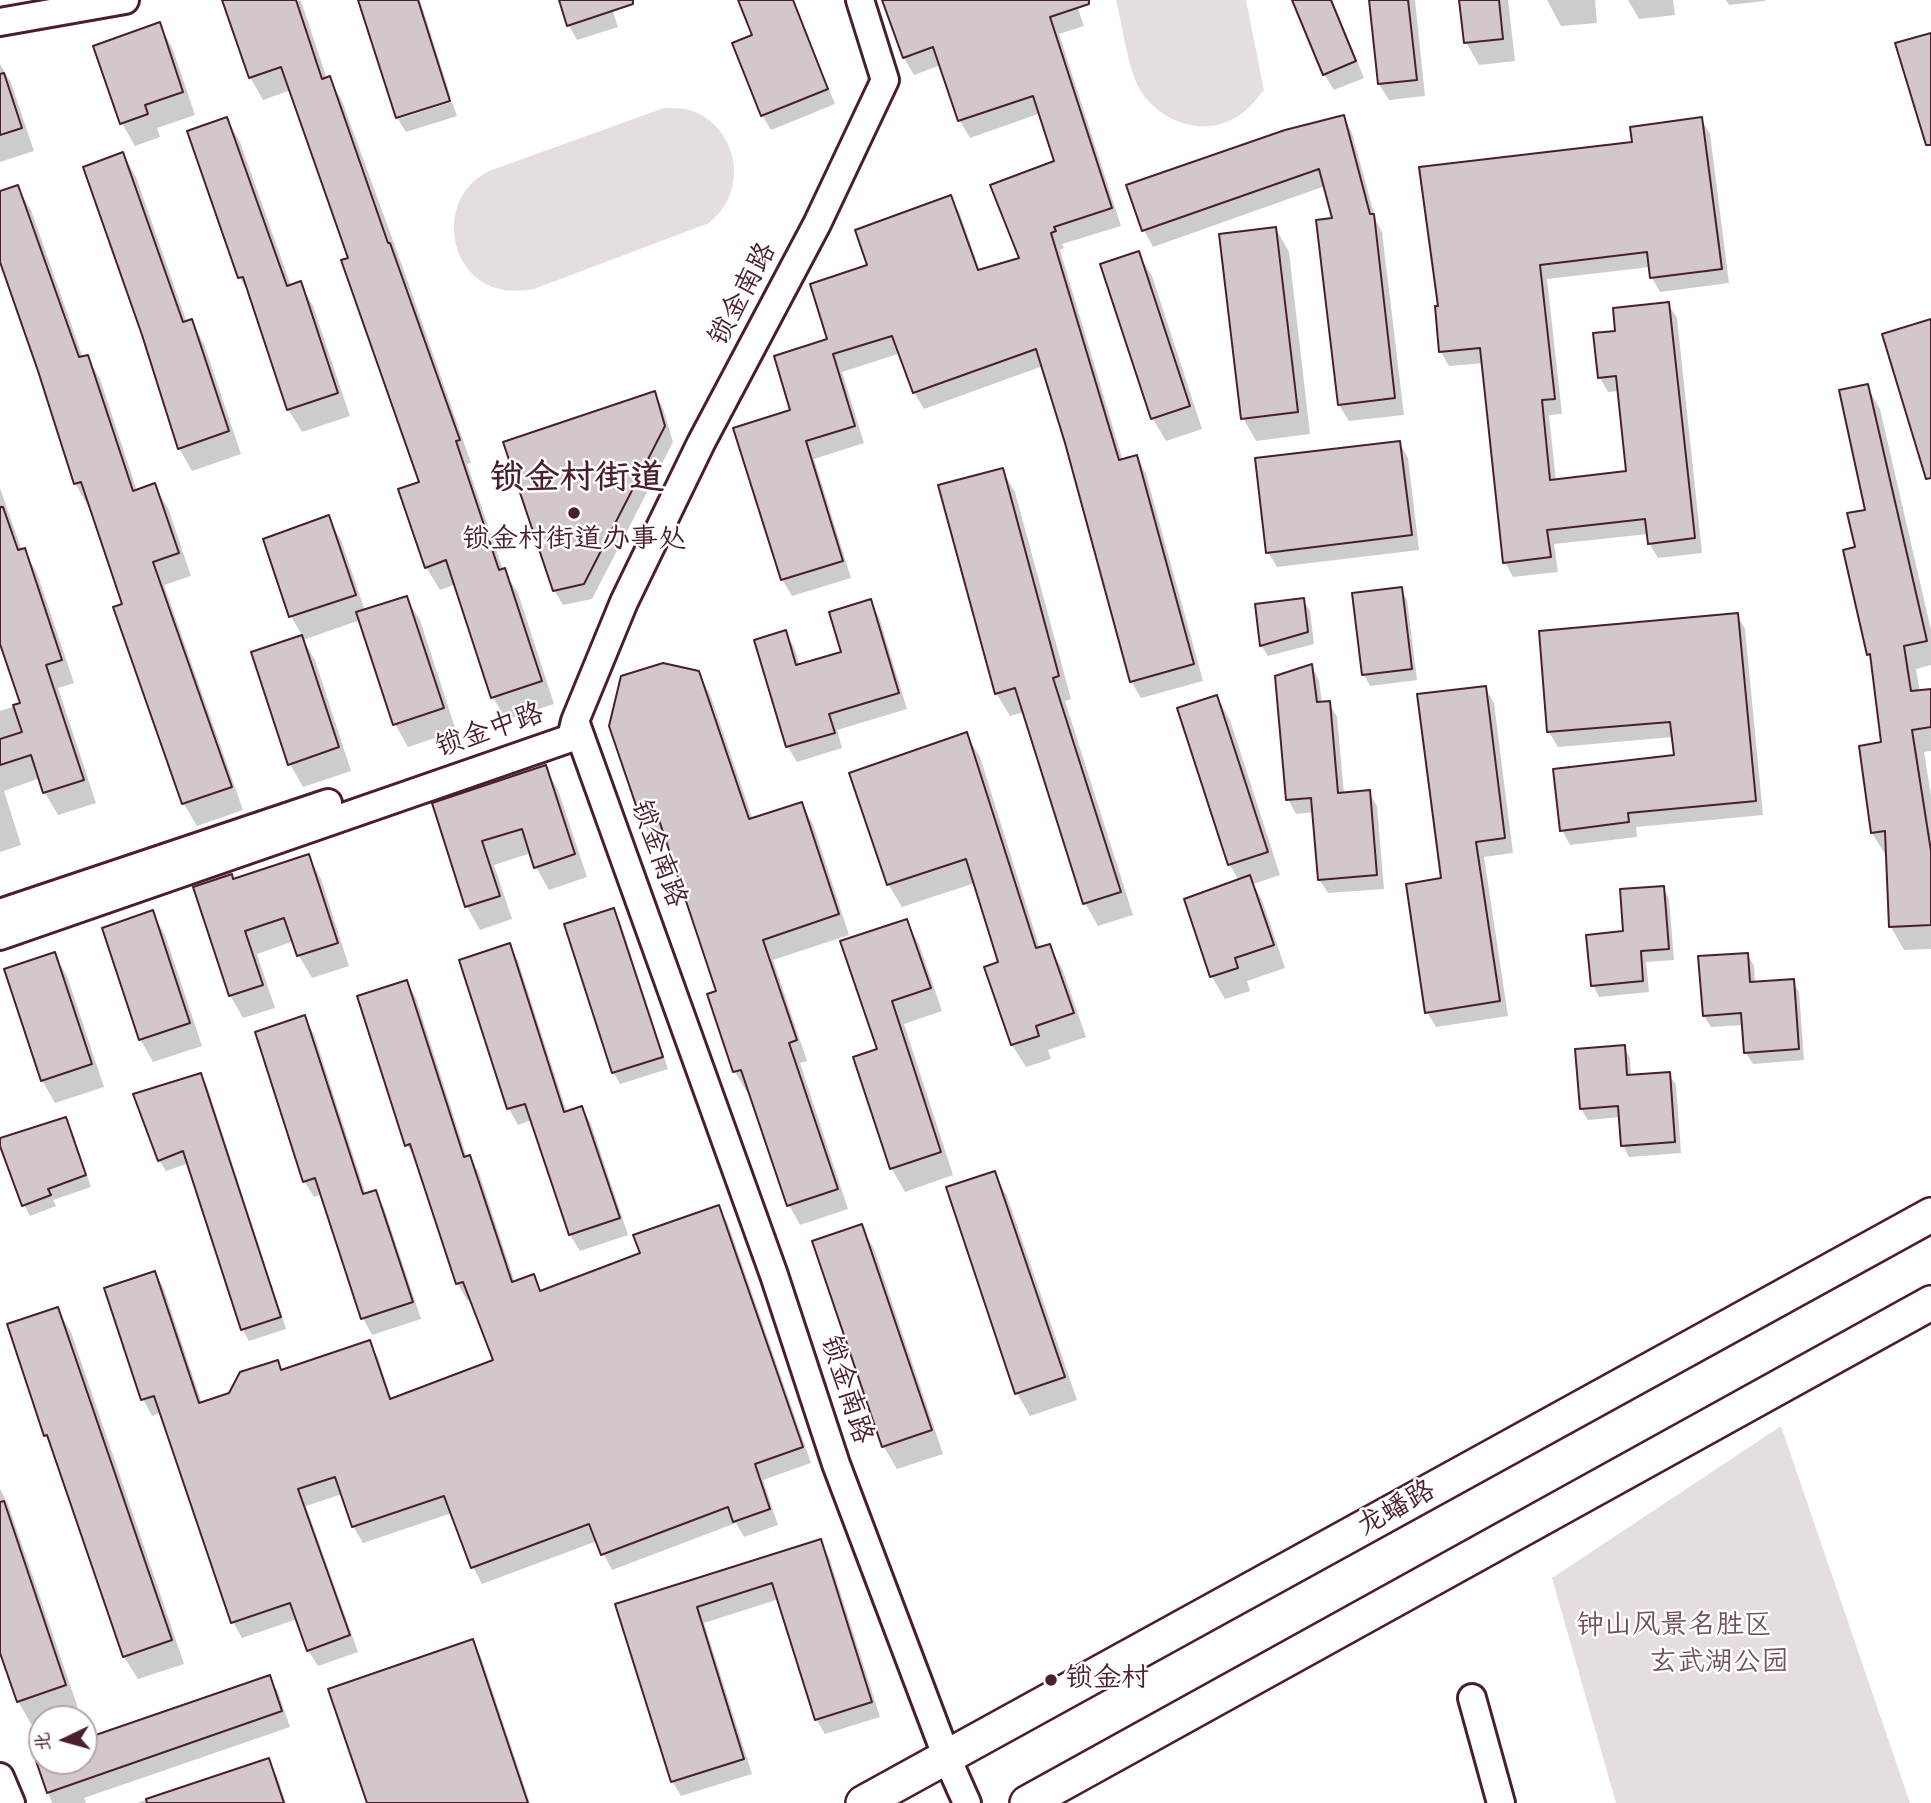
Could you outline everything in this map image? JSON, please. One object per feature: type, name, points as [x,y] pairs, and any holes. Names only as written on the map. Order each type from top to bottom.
[{"type":"main road","name":"龙蟠路","points":[[863,1803],[1931,1215]]},
{"type":"main road","points":[[1027,1803],[1931,1303]]},
{"type":"street","points":[[0,22],[125,0]]},
{"type":"street","name":"锁金南路","points":[[859,0],[885,80],[817,224],[701,443],[624,602],[575,721],[774,1275],[836,1464],[947,1758],[967,1803]]},
{"type":"street","name":"锁金中路","points":[[0,913],[575,721]]},
{"type":"street","name":"锁金中路","points":[[0,936],[571,738],[575,721]]},
{"type":"street","points":[[1472,1698],[1501,1803]]},
{"type":"street","points":[[0,1777],[10,1803]]},
{"type":"green space","points":[[1116,0],[1246,0],[1264,90],[1242,113],[1219,124],[1191,125],[1165,115],[1144,96],[1133,75]]},
{"type":"green space","points":[[664,108],[686,109],[701,115],[723,135],[730,148],[734,178],[731,193],[724,207],[709,223],[534,289],[515,291],[496,288],[481,281],[470,271],[461,258],[454,228],[461,197],[475,180],[489,171]]},
{"type":"green space","name":"玄武湖公园","points":[[1781,1426],[1910,1803],[1616,1803],[1552,1578]]},
{"type":"building","points":[[222,0],[296,0],[322,79],[330,76],[460,440],[456,441],[499,570],[505,568],[542,681],[491,698],[446,560],[425,568],[398,489],[419,482],[341,260],[348,258],[281,67],[249,78]]},
{"type":"building","points":[[358,0],[418,0],[450,101],[396,118]]},
{"type":"building","points":[[559,0],[633,0],[633,4],[567,26]]},
{"type":"building","points":[[738,0],[793,0],[828,89],[761,116],[732,43],[752,35]]},
{"type":"building","points":[[882,0],[1089,0],[1089,4],[1050,17],[1112,208],[1054,227],[1056,231],[1051,233],[1119,460],[1137,455],[1194,664],[1130,682],[1065,443],[1036,349],[913,393],[892,336],[833,354],[855,426],[806,441],[843,561],[781,580],[733,428],[790,410],[774,356],[827,339],[810,284],[867,265],[855,230],[951,195],[978,270],[1019,258],[990,185],[1054,161],[1033,96],[958,121],[933,47],[903,58]]},
{"type":"building","points":[[1292,0],[1331,0],[1356,61],[1323,75]]},
{"type":"building","points":[[1369,0],[1408,0],[1417,80],[1378,84]]},
{"type":"building","points":[[1459,0],[1499,0],[1503,39],[1464,43]]},
{"type":"building","points":[[160,22],[183,92],[145,105],[148,114],[120,124],[93,46]]},
{"type":"building","points":[[1931,33],[1931,145],[1926,145],[1895,43]]},
{"type":"building","points":[[4,73],[22,128],[0,135],[0,74]]},
{"type":"building","points":[[1344,115],[1370,214],[1374,214],[1395,398],[1338,405],[1316,220],[1332,218],[1319,169],[1142,231],[1126,185],[1285,130]]},
{"type":"building","points":[[227,117],[287,286],[301,281],[338,393],[287,410],[243,277],[238,278],[187,131]]},
{"type":"building","points":[[1702,117],[1722,269],[1650,278],[1647,252],[1540,265],[1555,399],[1542,400],[1550,480],[1626,471],[1616,376],[1598,378],[1593,333],[1615,331],[1613,308],[1669,302],[1695,538],[1648,544],[1645,519],[1547,530],[1551,557],[1503,563],[1480,348],[1439,352],[1435,306],[1438,306],[1419,167],[1632,142],[1630,127]]},
{"type":"building","points":[[123,152],[183,322],[192,319],[229,431],[178,449],[142,335],[83,167]]},
{"type":"building","points":[[18,185],[79,357],[88,355],[133,491],[155,483],[179,553],[153,562],[232,787],[182,804],[113,607],[122,604],[81,482],[74,484],[0,262],[0,191]]},
{"type":"building","points":[[1276,227],[1298,412],[1241,419],[1219,234]]},
{"type":"building","points":[[1139,251],[1190,406],[1151,419],[1100,264]]},
{"type":"building","points":[[1931,319],[1931,478],[1926,479],[1882,334]]},
{"type":"building","points":[[1868,384],[1927,641],[1904,646],[1911,691],[1931,689],[1931,727],[1912,730],[1931,851],[1931,925],[1889,927],[1885,831],[1871,833],[1859,746],[1881,742],[1870,654],[1867,655],[1843,550],[1855,547],[1847,513],[1865,510],[1839,390]]},
{"type":"building","name":"锁金村街道办事处","points":[[655,391],[665,426],[584,584],[553,591],[503,442]]},
{"type":"building","points":[[1400,441],[1412,535],[1266,553],[1255,458]]},
{"type":"building","points":[[1003,468],[1059,676],[1053,678],[1121,892],[1083,904],[1015,688],[995,694],[938,485]]},
{"type":"building","points":[[0,507],[3,507],[18,550],[25,548],[62,660],[46,665],[84,780],[43,793],[31,755],[0,765],[0,739],[22,732],[13,705],[20,703],[0,644]]},
{"type":"building","points":[[329,515],[356,595],[289,617],[263,539]]},
{"type":"building","points":[[1402,587],[1412,669],[1362,675],[1352,593]]},
{"type":"building","points":[[407,596],[444,708],[393,725],[356,612]]},
{"type":"building","points":[[1304,598],[1308,632],[1260,646],[1255,604]]},
{"type":"building","points":[[871,599],[899,693],[829,714],[835,733],[786,747],[754,640],[786,630],[796,665],[841,652],[829,612]]},
{"type":"building","points":[[1738,613],[1756,801],[1628,813],[1629,822],[1560,831],[1553,769],[1674,755],[1670,722],[1547,732],[1539,631]]},
{"type":"building","points":[[302,635],[339,747],[288,765],[251,652]]},
{"type":"building","points":[[663,663],[699,671],[749,819],[802,802],[839,914],[763,940],[797,1040],[789,1043],[838,1189],[787,1206],[741,1070],[733,1072],[707,994],[716,991],[659,820],[643,826],[609,726],[621,676]]},
{"type":"building","points":[[1312,664],[1317,702],[1330,701],[1338,793],[1370,790],[1377,875],[1318,880],[1311,798],[1286,800],[1275,676]]},
{"type":"building","points":[[1486,686],[1505,838],[1476,842],[1500,1001],[1425,1013],[1406,884],[1441,878],[1417,694]]},
{"type":"building","points":[[1217,695],[1268,852],[1228,865],[1177,708]]},
{"type":"building","points":[[967,732],[1036,948],[1050,944],[1074,1013],[1036,1026],[1039,1036],[1011,1045],[984,967],[998,962],[966,859],[887,885],[849,773]]},
{"type":"building","points":[[546,765],[575,854],[534,868],[522,829],[482,841],[500,896],[465,907],[432,803]]},
{"type":"building","points":[[309,854],[338,943],[297,956],[284,918],[245,931],[263,985],[229,996],[193,887],[232,874],[233,879]]},
{"type":"building","points":[[1250,875],[1274,945],[1235,958],[1238,968],[1210,977],[1184,899]]},
{"type":"building","points":[[1664,886],[1669,949],[1641,951],[1643,981],[1591,986],[1586,935],[1623,931],[1620,889]]},
{"type":"building","points":[[614,908],[663,1057],[612,1073],[564,924]]},
{"type":"building","points":[[153,910],[190,1023],[139,1040],[102,928]]},
{"type":"building","points":[[907,919],[931,988],[892,1001],[941,1152],[890,1169],[853,1057],[877,1049],[840,941]]},
{"type":"building","points":[[510,943],[564,1112],[582,1106],[620,1218],[569,1235],[525,1104],[507,1109],[459,960]]},
{"type":"building","points":[[55,952],[92,1064],[41,1081],[4,969]]},
{"type":"building","points":[[1748,953],[1750,982],[1794,979],[1799,1049],[1744,1053],[1741,1013],[1703,1016],[1698,956]]},
{"type":"building","points":[[407,980],[464,1157],[470,1155],[512,1282],[534,1274],[540,1291],[640,1253],[633,1235],[719,1205],[803,1447],[755,1464],[770,1509],[733,1522],[728,1507],[601,1555],[589,1524],[471,1568],[444,1496],[352,1527],[335,1477],[298,1489],[350,1635],[307,1651],[290,1603],[231,1623],[154,1396],[141,1400],[104,1288],[155,1271],[199,1403],[229,1393],[240,1372],[278,1360],[281,1370],[370,1340],[390,1399],[493,1360],[463,1282],[456,1284],[410,1144],[405,1146],[357,996]]},
{"type":"building","points":[[305,1015],[363,1194],[376,1190],[413,1302],[361,1319],[315,1178],[303,1182],[255,1032]]},
{"type":"building","points":[[1625,1045],[1627,1075],[1670,1072],[1675,1142],[1621,1146],[1618,1106],[1580,1109],[1575,1049]]},
{"type":"building","points":[[201,1073],[281,1317],[241,1330],[183,1151],[158,1161],[133,1094]]},
{"type":"building","points":[[66,1117],[86,1175],[48,1189],[51,1195],[22,1206],[0,1146],[0,1138]]},
{"type":"building","points":[[995,1171],[1065,1377],[1015,1394],[946,1187]]},
{"type":"building","points":[[862,1224],[932,1430],[882,1447],[812,1241]]},
{"type":"building","points":[[58,1307],[172,1640],[123,1657],[7,1324]]},
{"type":"building","points":[[4,1501],[66,1685],[17,1702],[0,1653],[0,1502]]},
{"type":"building","points":[[821,1539],[872,1702],[815,1720],[772,1583],[697,1607],[744,1759],[671,1782],[615,1604]]},
{"type":"building","points":[[473,1639],[528,1803],[367,1803],[328,1689]]},
{"type":"building","points":[[270,1675],[282,1711],[47,1793],[41,1775],[98,1775],[98,1734]]},
{"type":"building","points":[[269,1758],[284,1803],[147,1803],[146,1799]]},
{"type":"place","name":"锁金村街道办事处","points":[[574,513]]},
{"type":"place","name":"锁金村","points":[[1051,1680]]},
{"type":"district","name":"锁金村街道","points":[[577,481]]},
{"type":"park label","name":"钟山风景名胜区","points":[[1674,1627]]}]
